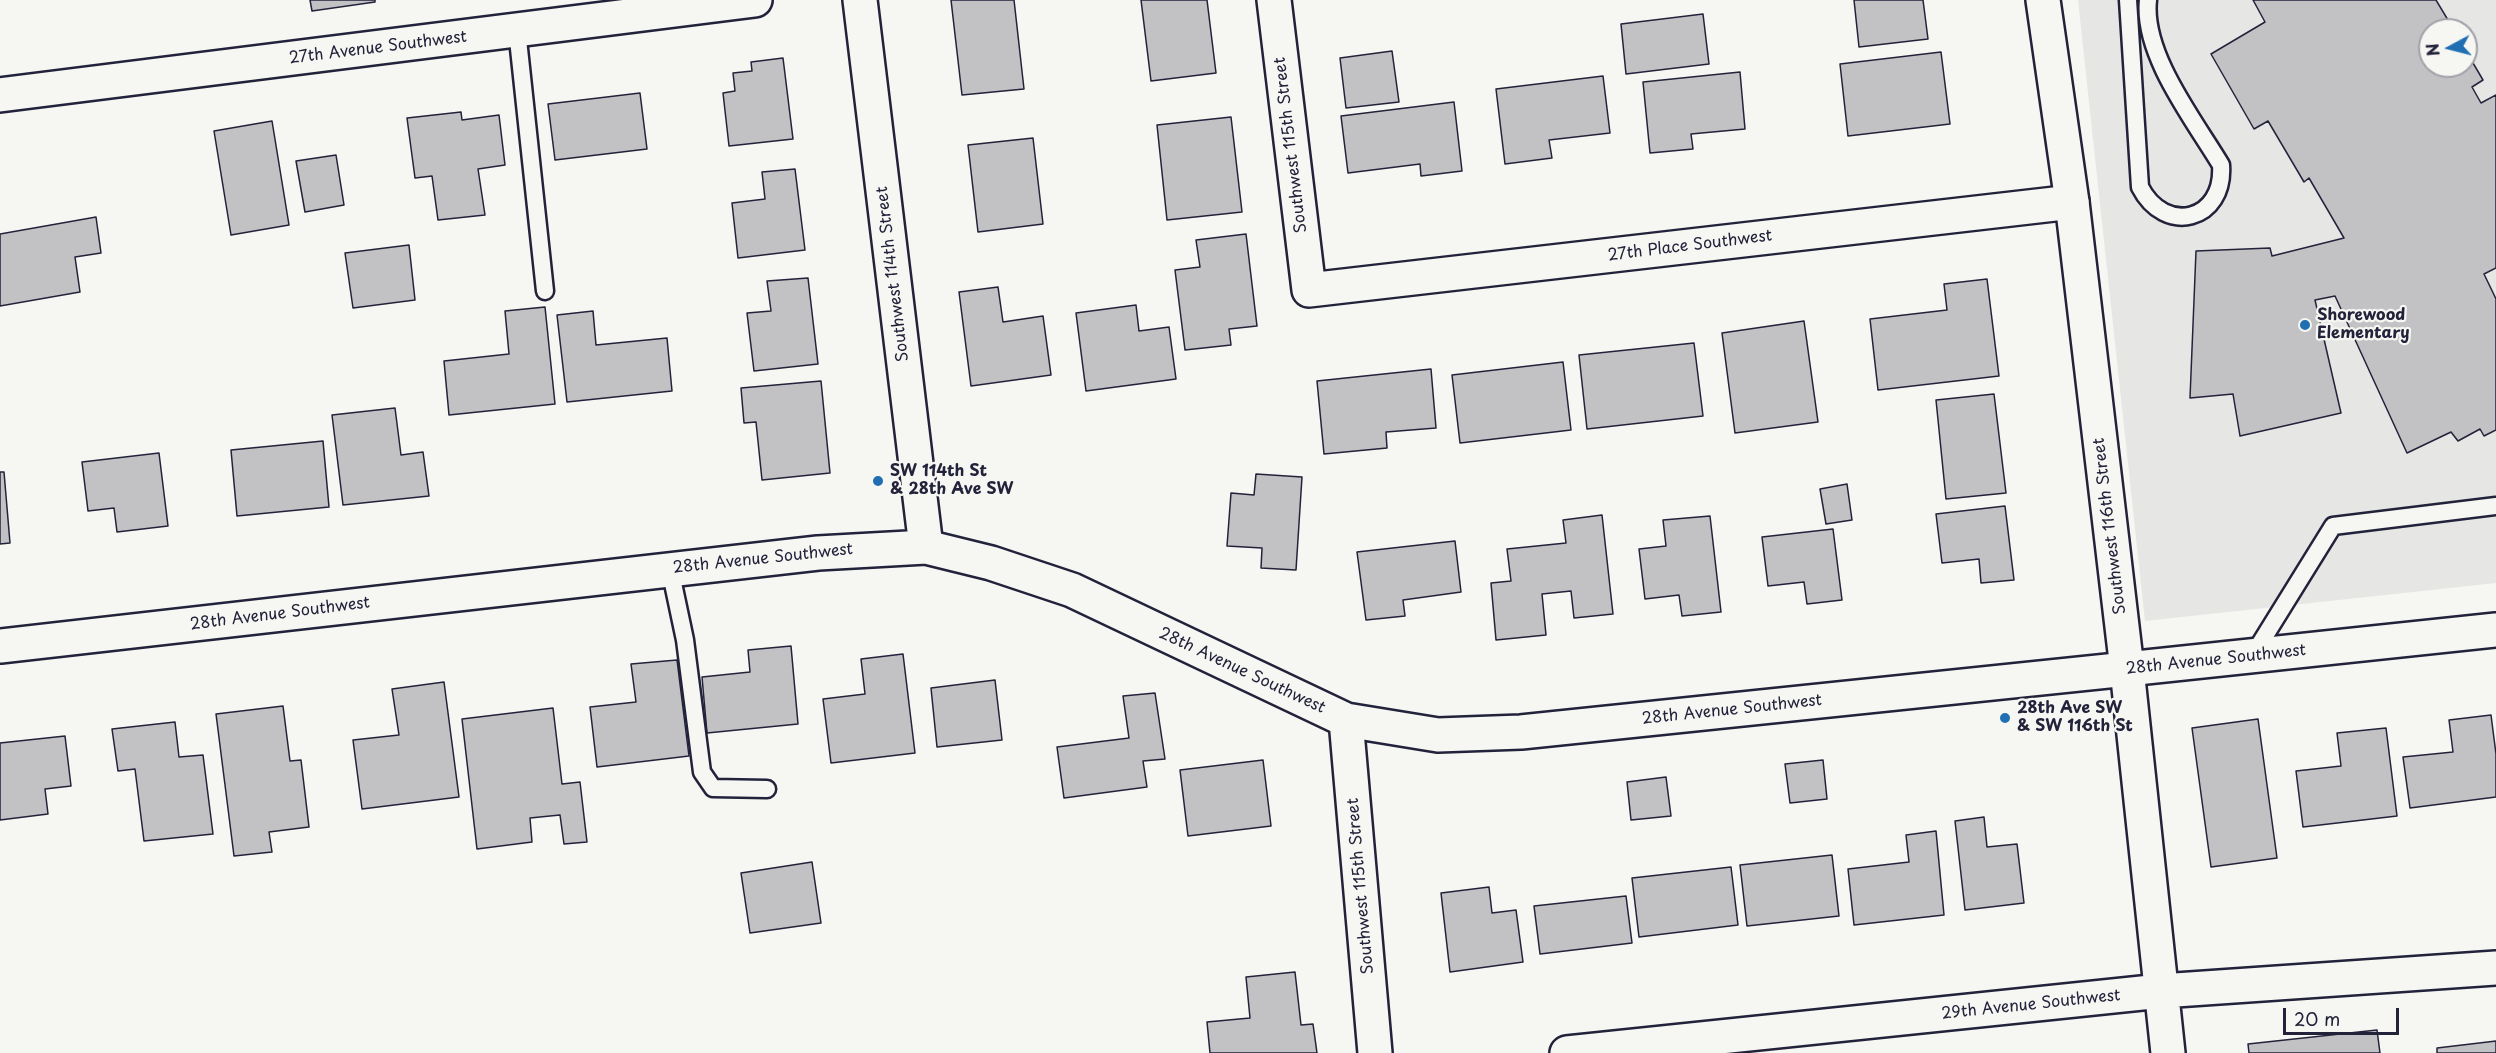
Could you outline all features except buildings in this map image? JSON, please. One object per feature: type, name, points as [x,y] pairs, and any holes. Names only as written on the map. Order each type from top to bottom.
[{"type":"street","name":"27th Avenue Southwest","points":[[0,95],[755,0]]},
{"type":"street","name":"Southwest 114th Street","points":[[860,0],[926,547]]},
{"type":"street","name":"Southwest 115th Street","points":[[1274,0],[1309,290]]},
{"type":"street","name":"Southwest 116th Street","points":[[2043,0],[2072,202],[2127,669],[2168,1053]]},
{"type":"street","name":"27th Place Southwest","points":[[1309,290],[2072,202]]},
{"type":"street","name":"28th Avenue Southwest","points":[[0,646],[818,553],[926,547],[991,563],[1072,590],[1346,720],[1438,735],[1521,732],[2496,630]]},
{"type":"street","name":"Southwest 115th Street","points":[[1346,720],[1375,1053]]},
{"type":"street","name":"29th Avenue Southwest","points":[[1567,1053],[2161,991],[2496,968]]},
{"type":"lane","points":[[2128,0],[2140,187],[2146,200],[2157,210],[2170,216],[2184,217],[2198,213],[2210,205],[2218,193],[2222,180],[2221,165],[2161,62],[2151,36],[2148,0]]},
{"type":"lane","points":[[517,30],[545,291]]},
{"type":"lane","points":[[2252,656],[2333,526],[2494,506]]},
{"type":"lane","points":[[670,569],[685,640],[702,772],[713,788],[767,789]]},
{"type":"shaded area","name":"Shorewood Elementary","points":[[2078,0],[2496,0],[2496,583],[2145,621]]},
{"type":"place","name":"Shorewood Elementary","points":[[2305,325]]},
{"type":"place","name":"SW 114th St & 28th Ave SW","points":[[878,481]]},
{"type":"place","name":"28th Ave SW & SW 116th St","points":[[2005,718]]}]
